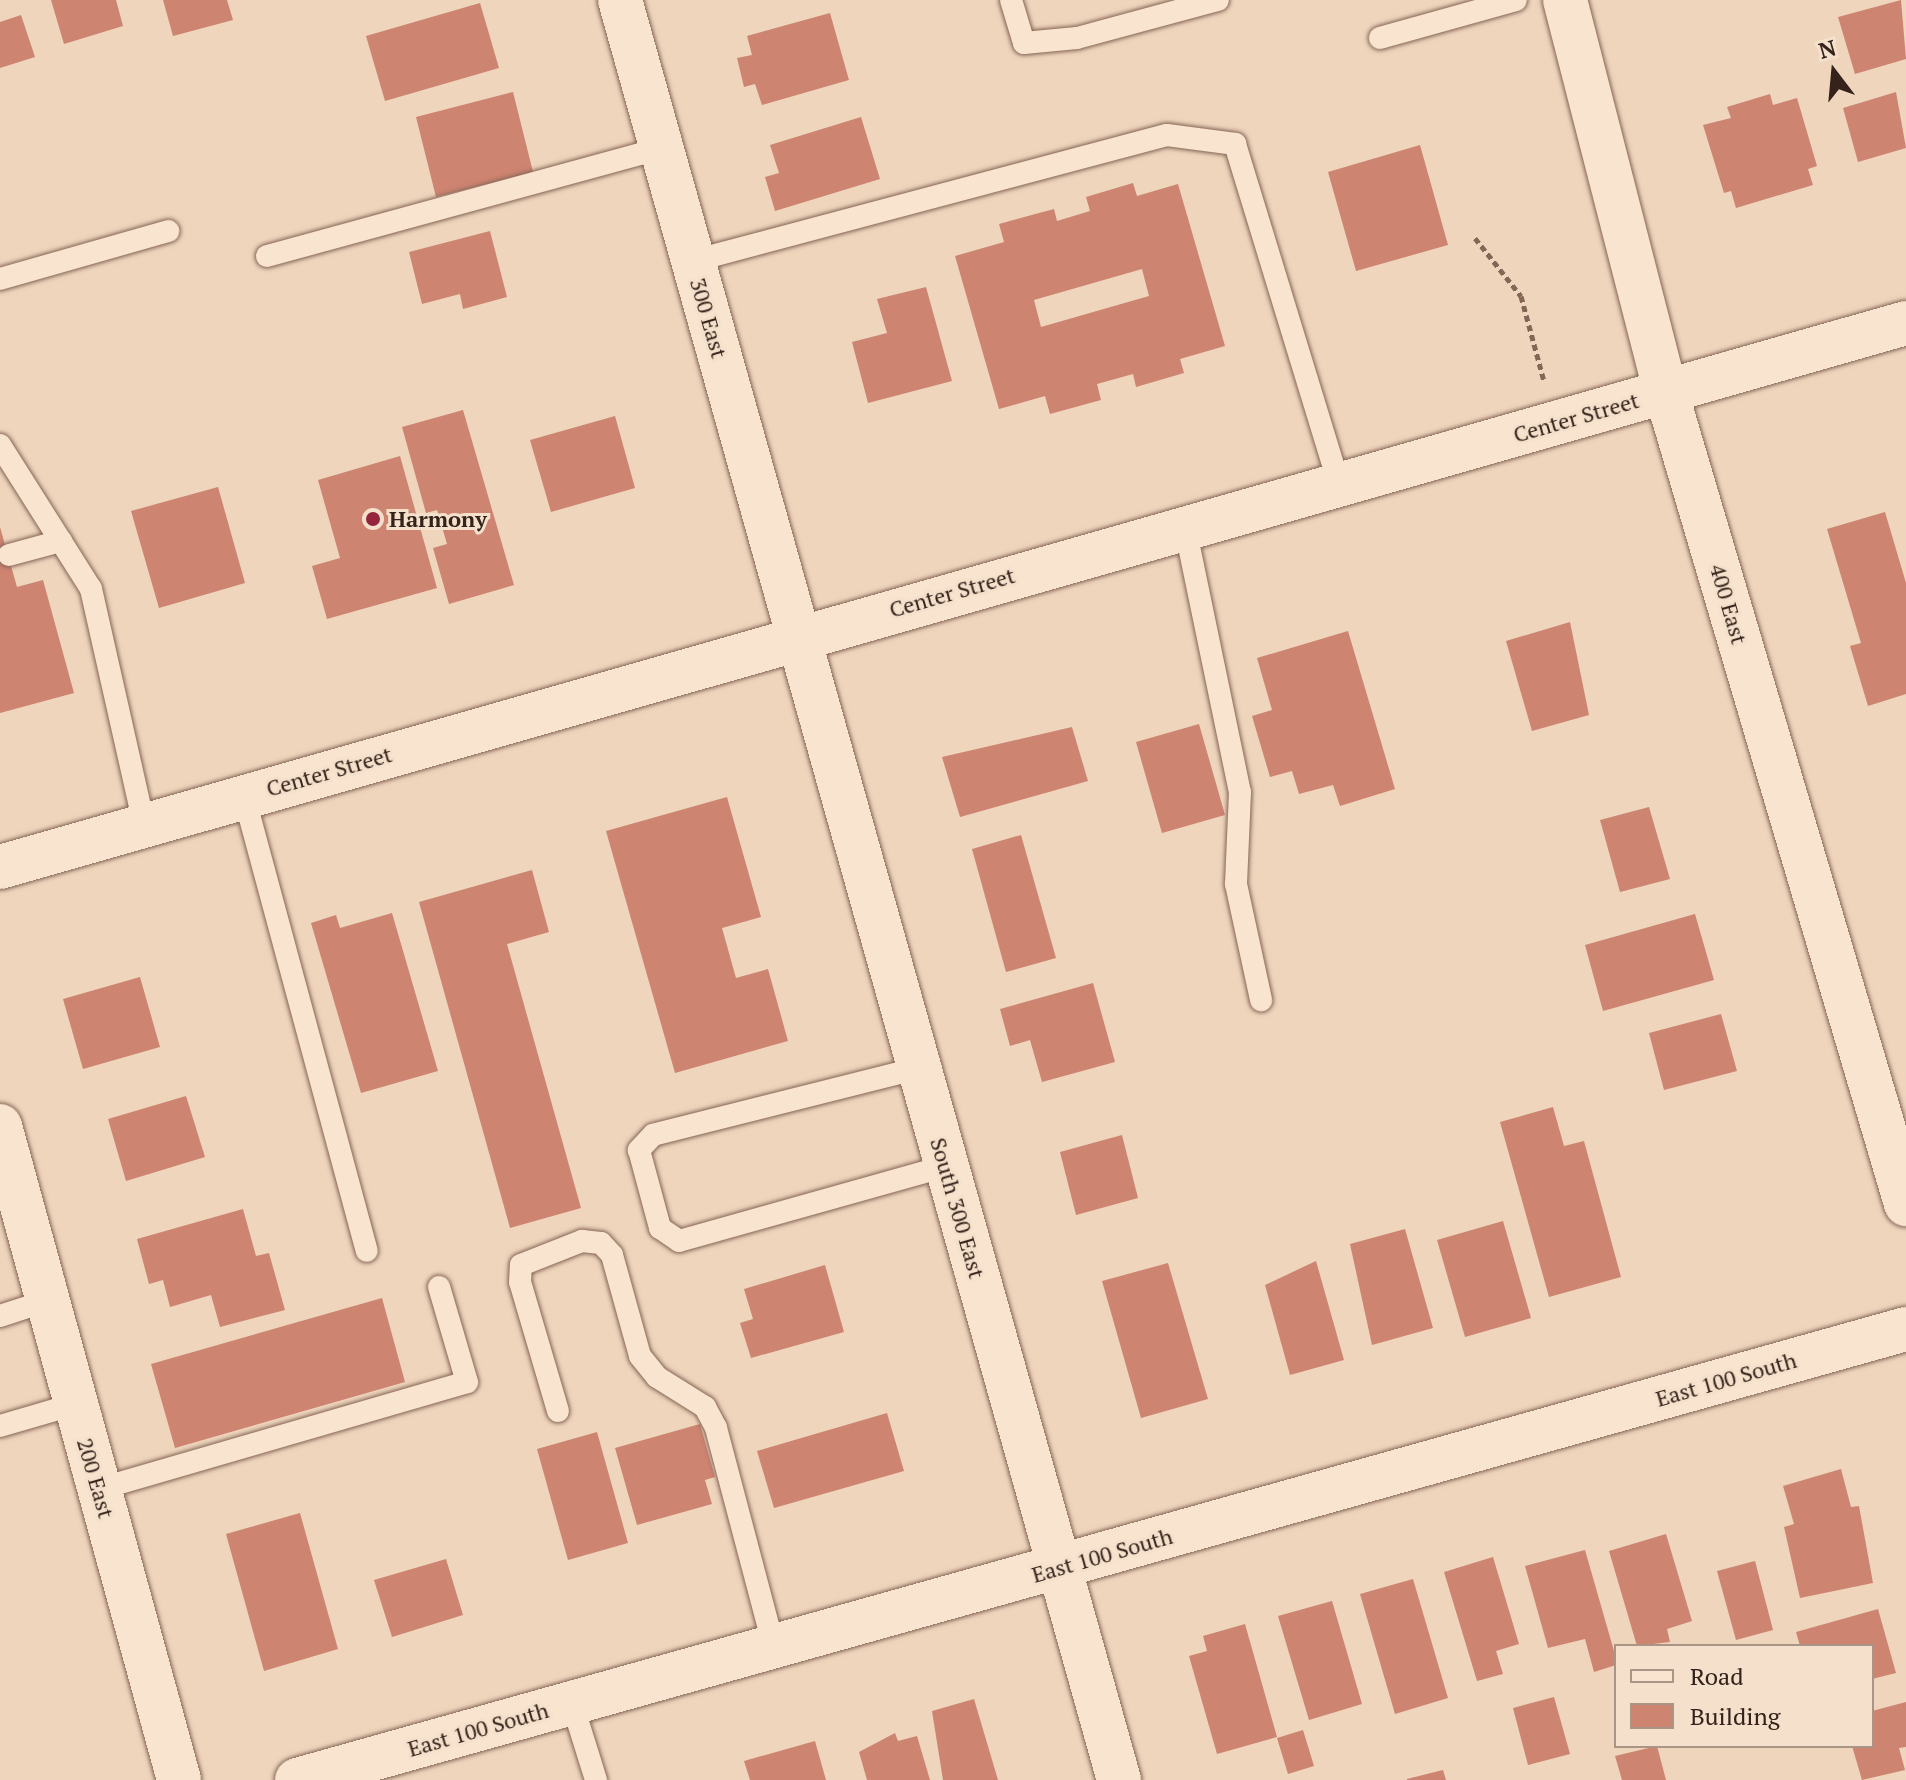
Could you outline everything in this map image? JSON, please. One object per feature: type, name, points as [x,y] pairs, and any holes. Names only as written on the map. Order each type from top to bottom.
[{"type":"street","name":"300 East","points":[[620,0],[797,635]]},
{"type":"street","name":"400 East","points":[[1565,0],[1666,392],[1906,1204]]},
{"type":"street","name":"Center Street","points":[[0,867],[797,635],[1906,323]]},
{"type":"street","name":"South 300 East","points":[[797,635],[1119,1780]]},
{"type":"street","name":"200 East","points":[[0,1126],[179,1780]]},
{"type":"street","name":"East 100 South","points":[[297,1780],[1906,1329]]},
{"type":"lane","points":[[1011,0],[1024,43],[1077,38],[1218,0]]},
{"type":"lane","points":[[1380,38],[1516,0]]},
{"type":"lane","points":[[693,261],[1167,135],[1235,144],[1339,484]]},
{"type":"lane","points":[[267,256],[662,148]]},
{"type":"lane","points":[[0,279],[168,231]]},
{"type":"lane","points":[[0,445],[91,589],[144,825]]},
{"type":"lane","points":[[1185,527],[1240,792],[1236,884],[1261,1000]]},
{"type":"lane","points":[[9,555],[61,541]]},
{"type":"lane","points":[[244,796],[367,1251]]},
{"type":"lane","points":[[919,1068],[653,1135],[639,1150],[660,1228],[679,1241],[946,1166]]},
{"type":"lane","points":[[558,1411],[520,1282],[521,1265],[582,1241],[601,1243],[612,1255],[640,1356],[657,1377],[705,1407],[716,1428],[774,1647]]},
{"type":"lane","points":[[99,1489],[467,1382],[439,1287]]},
{"type":"lane","points":[[0,1316],[46,1301]]},
{"type":"lane","points":[[0,1426],[75,1404]]},
{"type":"lane","points":[[572,1703],[596,1780]]},
{"type":"path","points":[[1475,238],[1521,296],[1555,423]]},
{"type":"building","points":[[51,0],[116,0],[123,26],[64,44]]},
{"type":"building","points":[[163,0],[227,0],[233,20],[173,36]]},
{"type":"building","points":[[1901,0],[1906,59],[1855,74],[1838,17]]},
{"type":"building","points":[[480,3],[499,68],[385,101],[366,36]]},
{"type":"building","points":[[830,13],[849,80],[762,105],[755,84],[744,87],[737,58],[752,55],[747,36]]},
{"type":"building","points":[[21,15],[35,57],[0,68],[0,22]]},
{"type":"building","points":[[513,92],[533,172],[436,197],[416,117]]},
{"type":"building","points":[[1896,92],[1906,148],[1858,162],[1843,108]]},
{"type":"building","points":[[1770,94],[1773,105],[1797,98],[1817,166],[1808,169],[1813,185],[1736,208],[1731,191],[1724,193],[1703,125],[1731,118],[1727,107]]},
{"type":"building","points":[[861,117],[880,179],[775,211],[765,177],[779,173],[770,145]]},
{"type":"building","points":[[1420,145],[1448,245],[1356,271],[1328,172]]},
{"type":"building","points":[[1133,183],[1137,196],[1178,184],[1225,346],[1180,359],[1184,373],[1136,387],[1133,374],[1097,384],[1101,400],[1050,414],[1045,396],[999,409],[955,256],[1004,242],[999,224],[1054,209],[1057,221],[1090,211],[1086,197]],"holes":[[[1142,269],[1149,296],[1041,327],[1034,300]]]},
{"type":"building","points":[[490,231],[507,297],[463,309],[460,294],[422,304],[409,252]]},
{"type":"building","points":[[926,287],[952,381],[868,403],[852,342],[887,333],[877,299]]},
{"type":"building","points":[[463,410],[514,585],[449,604],[433,548],[447,544],[437,510],[426,513],[402,427]]},
{"type":"building","points":[[615,416],[635,488],[551,512],[530,440]]},
{"type":"building","name":"Harmony","points":[[400,456],[437,588],[327,619],[312,566],[340,558],[318,480]]},
{"type":"building","points":[[218,487],[245,583],[159,608],[131,511]]},
{"type":"building","points":[[1885,512],[1906,583],[1906,694],[1868,706],[1850,646],[1861,643],[1827,529]]},
{"type":"building","points":[[0,527],[17,587],[43,580],[74,693],[0,713]]},
{"type":"building","points":[[1570,622],[1589,715],[1532,731],[1506,641]]},
{"type":"building","points":[[1348,631],[1395,789],[1340,806],[1333,785],[1299,794],[1292,771],[1270,777],[1252,716],[1272,710],[1257,658]]},
{"type":"building","points":[[1199,724],[1225,815],[1162,833],[1136,742]]},
{"type":"building","points":[[1072,727],[1088,781],[960,817],[942,757]]},
{"type":"building","points":[[727,797],[761,917],[722,928],[736,978],[768,969],[788,1041],[675,1073],[606,831]]},
{"type":"building","points":[[1649,807],[1670,879],[1620,892],[1600,820]]},
{"type":"building","points":[[1021,835],[1056,958],[1006,972],[972,849]]},
{"type":"building","points":[[532,870],[549,932],[507,944],[581,1208],[510,1228],[419,902]]},
{"type":"building","points":[[392,913],[438,1071],[361,1093],[311,923],[336,915],[340,928]]},
{"type":"building","points":[[1695,914],[1714,980],[1603,1011],[1585,945]]},
{"type":"building","points":[[140,977],[160,1047],[83,1069],[63,999]]},
{"type":"building","points":[[1093,983],[1115,1062],[1042,1082],[1030,1040],[1010,1046],[1000,1009]]},
{"type":"building","points":[[1721,1014],[1737,1071],[1664,1090],[1649,1033]]},
{"type":"building","points":[[186,1096],[205,1157],[126,1181],[108,1119]]},
{"type":"building","points":[[1553,1107],[1564,1146],[1584,1141],[1621,1277],[1549,1297],[1500,1122]]},
{"type":"building","points":[[1122,1135],[1138,1198],[1076,1215],[1060,1152]]},
{"type":"building","points":[[243,1209],[256,1256],[269,1253],[285,1310],[220,1327],[211,1295],[170,1307],[163,1280],[149,1284],[137,1239]]},
{"type":"building","points":[[1503,1221],[1531,1318],[1465,1337],[1437,1240]]},
{"type":"building","points":[[1405,1229],[1433,1328],[1372,1345],[1350,1244]]},
{"type":"building","points":[[1316,1261],[1344,1360],[1290,1375],[1265,1285]]},
{"type":"building","points":[[1168,1263],[1208,1399],[1141,1418],[1102,1281]]},
{"type":"building","points":[[825,1265],[844,1332],[751,1358],[740,1323],[753,1319],[744,1289]]},
{"type":"building","points":[[382,1298],[405,1382],[175,1448],[151,1364]]},
{"type":"building","points":[[887,1413],[904,1471],[774,1508],[757,1451]]},
{"type":"building","points":[[700,1424],[715,1477],[705,1480],[712,1504],[637,1525],[615,1448]]},
{"type":"building","points":[[597,1432],[628,1543],[568,1560],[537,1449]]},
{"type":"building","points":[[1841,1469],[1851,1507],[1859,1506],[1873,1583],[1800,1598],[1784,1527],[1794,1524],[1783,1486]]},
{"type":"building","points":[[300,1513],[338,1649],[264,1671],[226,1534]]},
{"type":"building","points":[[1666,1534],[1692,1621],[1667,1629],[1670,1642],[1636,1644],[1609,1551]]},
{"type":"building","points":[[1585,1550],[1614,1651],[1614,1666],[1594,1672],[1585,1639],[1548,1648],[1525,1566]]},
{"type":"building","points":[[1493,1557],[1519,1644],[1496,1651],[1503,1674],[1477,1681],[1444,1572]]},
{"type":"building","points":[[446,1559],[463,1615],[392,1637],[374,1580]]},
{"type":"building","points":[[1755,1561],[1773,1630],[1736,1640],[1717,1571]]},
{"type":"building","points":[[1413,1579],[1448,1698],[1395,1714],[1360,1594]]},
{"type":"building","points":[[1332,1601],[1362,1704],[1309,1720],[1278,1616]]},
{"type":"building","points":[[1878,1609],[1896,1673],[1874,1678],[1874,1644],[1799,1644],[1796,1632]]},
{"type":"building","points":[[1245,1624],[1277,1737],[1217,1754],[1189,1656],[1207,1651],[1203,1636]]},
{"type":"building","points":[[1554,1697],[1570,1754],[1528,1765],[1513,1708]]},
{"type":"building","points":[[974,1699],[998,1780],[943,1780],[932,1711]]},
{"type":"building","points":[[1906,1702],[1906,1747],[1899,1748],[1905,1770],[1862,1780],[1853,1748],[1874,1748],[1874,1710]]},
{"type":"building","points":[[1303,1730],[1314,1766],[1288,1774],[1277,1738]]},
{"type":"building","points":[[895,1733],[898,1741],[917,1736],[930,1780],[867,1780],[859,1752]]},
{"type":"building","points":[[815,1741],[826,1780],[750,1780],[744,1761]]},
{"type":"building","points":[[1658,1748],[1666,1780],[1622,1780],[1615,1756]]},
{"type":"building","points":[[1443,1770],[1446,1780],[1407,1780],[1407,1779]]},
{"type":"place","name":"Harmony","points":[[373,519]]}]
